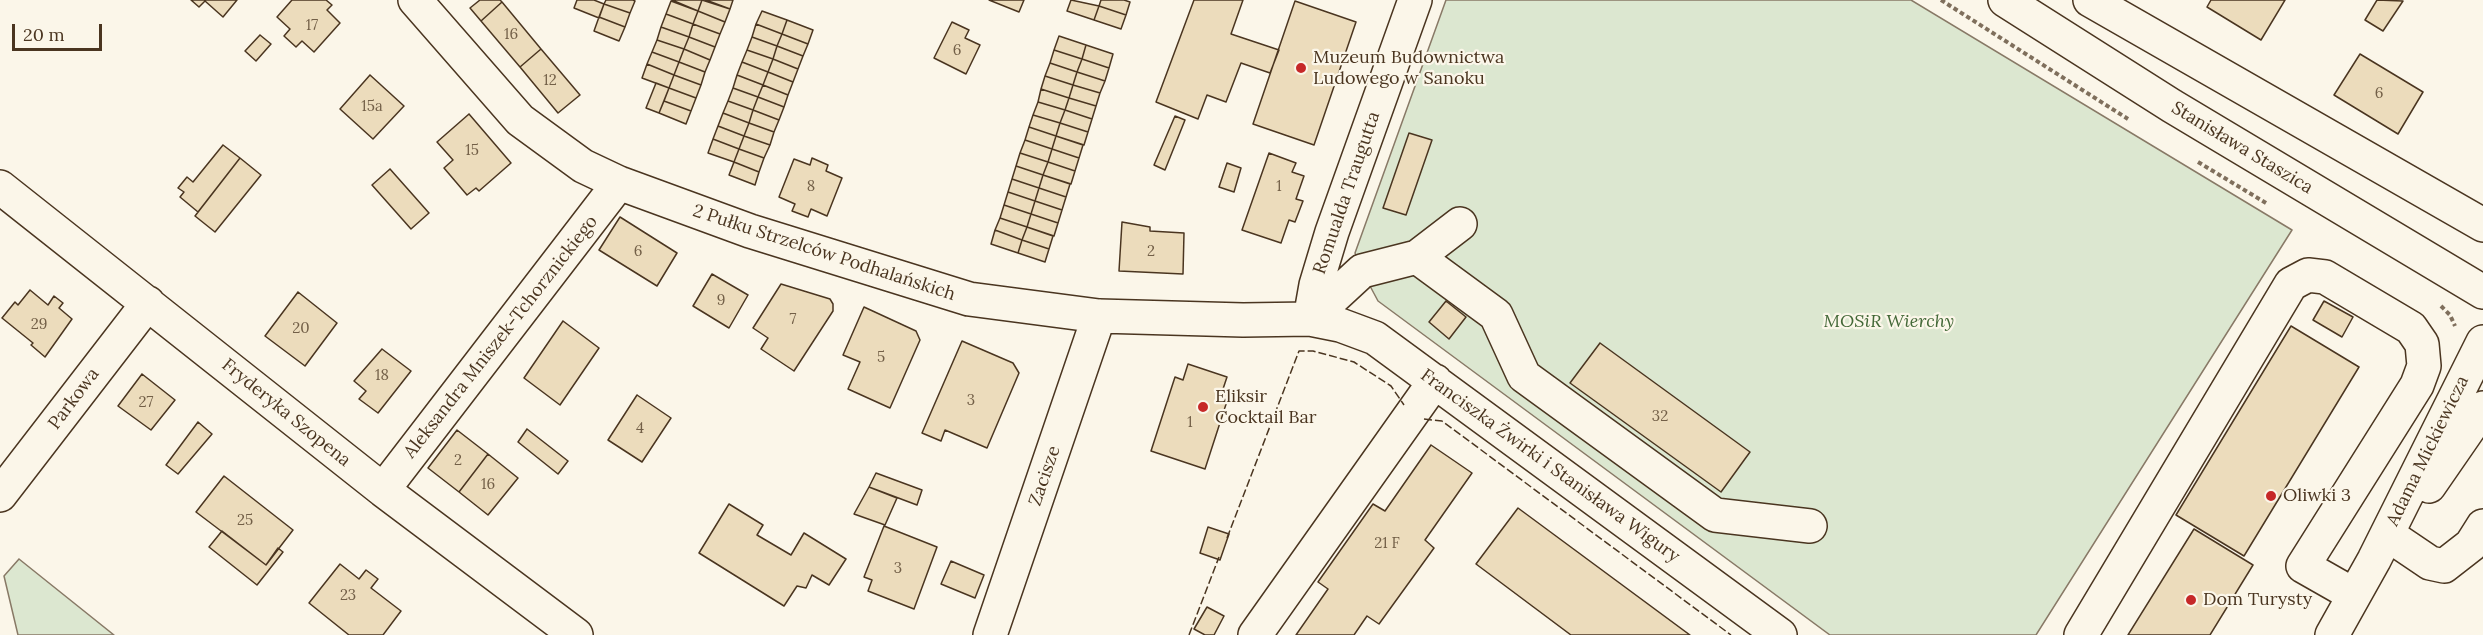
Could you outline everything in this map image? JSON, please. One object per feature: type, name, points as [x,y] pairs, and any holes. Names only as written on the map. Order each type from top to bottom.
[{"type":"street","name":"2 Pułku Strzelców Podhalańskich","points":[[415,0],[520,120],[583,166],[619,183],[750,231],[969,299],[1099,316],[1310,319]]},
{"type":"street","name":"Romualda Traugutta","points":[[1310,319],[1316,285],[1332,232],[1415,0]]},
{"type":"street","name":"Stanisława Staszica","points":[[2005,0],[2172,106],[2483,292]]},
{"type":"street","points":[[2090,0],[2483,225]]},
{"type":"street","name":"Aleksandra Mniszek-Tchorznickiego","points":[[383,490],[619,183]]},
{"type":"street","name":"Fryderyka Szopena","points":[[0,187],[383,490],[576,635]]},
{"type":"street","points":[[1310,319],[1362,271],[1417,257],[1460,224]]},
{"type":"street","points":[[1417,257],[1496,315],[1524,376],[1715,515],[1810,526]]},
{"type":"street","points":[[2081,635],[2291,284],[2308,275],[2325,276],[2411,328],[2422,344],[2424,366],[2417,385],[2303,566],[2354,595]]},
{"type":"street","name":"Parkowa","points":[[0,495],[148,303]]},
{"type":"street","name":"Zacisze","points":[[990,635],[1099,316]]},
{"type":"street","name":"Franciszka Żwirki i Stanisława Wigury","points":[[1310,319],[1340,325],[1375,338],[1780,635]]},
{"type":"street","name":"Adama Mickiewicza","points":[[2383,549],[2483,342]]},
{"type":"street","points":[[1255,635],[1436,381]]},
{"type":"street","name":"Adama Mickiewicza","points":[[2332,635],[2383,549],[2483,408]]},
{"type":"street","points":[[2383,549],[2444,566],[2471,545],[2483,526]]},
{"type":"green space","name":"MOSiR Wierchy","points":[[1446,0],[1911,0],[2292,230],[2036,635],[1830,635],[1378,301],[1355,253]]},
{"type":"green space","points":[[19,559],[114,635],[18,635],[4,576]]},
{"type":"building","points":[[191,0],[237,0],[223,17],[205,1],[199,7]]},
{"type":"building","points":[[292,0],[326,0],[332,5],[327,10],[340,23],[314,52],[302,41],[296,47],[284,36],[290,29],[277,17]]},
{"type":"building","points":[[480,0],[500,0],[502,2],[481,21],[470,8]]},
{"type":"building","points":[[577,0],[594,0],[604,4],[599,18],[574,8]]},
{"type":"building","points":[[606,0],[635,1],[630,13],[604,4]]},
{"type":"building","points":[[672,0],[702,0],[698,11]]},
{"type":"building","points":[[702,0],[730,9],[725,22],[698,11]]},
{"type":"building","points":[[706,0],[733,0],[730,9]]},
{"type":"building","points":[[989,0],[1024,0],[1019,12]]},
{"type":"building","points":[[1071,0],[1099,6],[1094,20],[1067,11]]},
{"type":"building","points":[[1101,0],[1130,2],[1126,15],[1099,6]]},
{"type":"building","points":[[1194,0],[1243,0],[1231,34],[1279,50],[1270,73],[1241,63],[1226,102],[1207,95],[1198,119],[1156,102]]},
{"type":"building","points":[[2211,0],[2285,0],[2261,40],[2207,7]]},
{"type":"building","points":[[2377,0],[2403,1],[2383,31],[2365,20]]},
{"type":"building","points":[[671,1],[698,11],[693,24],[666,14]]},
{"type":"building","points":[[1295,1],[1356,22],[1314,145],[1253,124]]},
{"type":"building","points":[[502,2],[541,49],[520,67],[481,21]]},
{"type":"building","points":[[604,4],[630,13],[625,27],[599,17]]},
{"type":"building","points":[[1099,6],[1126,15],[1121,29],[1094,20]]},
{"type":"building","points":[[698,11],[725,22],[720,34],[693,24]]},
{"type":"building","points":[[762,11],[787,20],[782,34],[756,24]]},
{"type":"building","points":[[666,14],[693,24],[689,37],[661,27]]},
{"type":"building","points":[[599,17],[625,27],[619,41],[594,31]]},
{"type":"building","points":[[787,20],[813,30],[808,44],[782,34]]},
{"type":"building","points":[[952,22],[969,30],[965,38],[980,45],[966,74],[934,58]]},
{"type":"building","points":[[693,24],[720,34],[715,47],[689,37]]},
{"type":"building","points":[[756,24],[782,34],[777,46],[752,37]]},
{"type":"building","points":[[661,27],[689,37],[684,49],[657,40]]},
{"type":"building","points":[[782,34],[808,44],[803,56],[777,46]]},
{"type":"building","points":[[260,35],[271,44],[256,61],[245,51]]},
{"type":"building","points":[[1059,36],[1086,45],[1082,59],[1054,50]]},
{"type":"building","points":[[689,37],[715,47],[710,60],[684,49]]},
{"type":"building","points":[[752,37],[777,46],[773,59],[747,50]]},
{"type":"building","points":[[657,40],[684,49],[679,62],[652,52]]},
{"type":"building","points":[[1086,45],[1113,54],[1109,68],[1082,59]]},
{"type":"building","points":[[777,46],[803,56],[798,69],[773,59]]},
{"type":"building","points":[[541,49],[580,95],[558,113],[520,67]]},
{"type":"building","points":[[684,49],[710,60],[705,72],[679,62]]},
{"type":"building","points":[[747,50],[773,59],[768,72],[742,62]]},
{"type":"building","points":[[1054,50],[1082,59],[1077,72],[1050,63]]},
{"type":"building","points":[[652,52],[679,62],[674,75],[647,64]]},
{"type":"building","points":[[2360,54],[2423,92],[2398,134],[2334,95]]},
{"type":"building","points":[[773,59],[798,69],[793,82],[768,72]]},
{"type":"building","points":[[1082,59],[1109,68],[1105,81],[1077,72]]},
{"type":"building","points":[[679,62],[705,72],[701,85],[674,75]]},
{"type":"building","points":[[742,62],[768,72],[763,85],[737,75]]},
{"type":"building","points":[[1050,63],[1077,72],[1073,85],[1045,76]]},
{"type":"building","points":[[647,64],[674,75],[669,88],[642,78]]},
{"type":"building","points":[[768,72],[793,82],[788,95],[763,85]]},
{"type":"building","points":[[1077,72],[1105,81],[1100,93],[1073,85]]},
{"type":"building","points":[[370,75],[404,106],[373,139],[340,109]]},
{"type":"building","points":[[674,75],[701,85],[696,98],[669,88]]},
{"type":"building","points":[[737,75],[763,85],[758,97],[733,88]]},
{"type":"building","points":[[1045,76],[1073,85],[1069,98],[1041,89]]},
{"type":"building","points":[[656,83],[669,88],[659,113],[646,108]]},
{"type":"building","points":[[763,85],[788,95],[784,107],[758,97]]},
{"type":"building","points":[[1073,85],[1100,93],[1096,106],[1069,98]]},
{"type":"building","points":[[669,88],[696,98],[691,111],[664,101]]},
{"type":"building","points":[[733,88],[758,97],[753,110],[728,101]]},
{"type":"building","points":[[1041,89],[1069,98],[1065,110],[1038,102]]},
{"type":"building","points":[[758,97],[784,107],[779,120],[753,110]]},
{"type":"building","points":[[1069,98],[1096,106],[1092,119],[1065,110]]},
{"type":"building","points":[[664,101],[691,111],[686,124],[659,113]]},
{"type":"building","points":[[728,101],[753,110],[749,123],[723,113]]},
{"type":"building","points":[[1038,102],[1065,110],[1060,123],[1033,115]]},
{"type":"building","points":[[753,110],[779,120],[774,132],[749,123]]},
{"type":"building","points":[[1065,110],[1092,119],[1088,132],[1060,123]]},
{"type":"building","points":[[723,113],[749,123],[744,136],[718,126]]},
{"type":"building","points":[[469,114],[511,163],[479,191],[476,188],[467,195],[444,168],[453,160],[437,142]]},
{"type":"building","points":[[1033,115],[1060,123],[1056,136],[1029,127]]},
{"type":"building","points":[[1175,116],[1185,120],[1165,170],[1154,165]]},
{"type":"building","points":[[749,123],[774,132],[770,145],[744,136]]},
{"type":"building","points":[[1060,123],[1088,132],[1084,145],[1056,136]]},
{"type":"building","points":[[718,126],[744,136],[739,149],[713,139]]},
{"type":"building","points":[[1029,127],[1056,136],[1052,149],[1025,140]]},
{"type":"building","points":[[1409,133],[1432,140],[1406,215],[1383,208]]},
{"type":"building","points":[[744,136],[770,145],[764,158],[739,149]]},
{"type":"building","points":[[1056,136],[1083,145],[1079,158],[1052,149]]},
{"type":"building","points":[[713,139],[739,149],[734,162],[708,153]]},
{"type":"building","points":[[1025,140],[1052,149],[1048,162],[1020,153]]},
{"type":"building","points":[[223,145],[240,158],[198,212],[180,197],[184,192],[178,188],[187,177],[193,182]]},
{"type":"building","points":[[739,149],[764,158],[759,172],[734,162]]},
{"type":"building","points":[[1052,149],[1079,158],[1075,171],[1048,162]]},
{"type":"building","points":[[1020,153],[1048,162],[1043,175],[1016,166]]},
{"type":"building","points":[[1269,153],[1296,163],[1292,172],[1304,176],[1296,199],[1303,201],[1295,222],[1289,220],[1281,243],[1242,230]]},
{"type":"building","points":[[240,158],[261,175],[215,232],[195,216]]},
{"type":"building","points":[[812,158],[828,165],[826,171],[842,178],[827,216],[811,209],[808,217],[792,211],[795,204],[779,197],[794,159],[810,165]]},
{"type":"building","points":[[734,162],[759,172],[755,185],[729,175]]},
{"type":"building","points":[[1048,162],[1075,171],[1071,184],[1043,175]]},
{"type":"building","points":[[1227,163],[1241,168],[1234,192],[1219,187]]},
{"type":"building","points":[[1016,166],[1043,175],[1039,188],[1012,179]]},
{"type":"building","points":[[390,169],[429,213],[411,229],[372,185]]},
{"type":"building","points":[[1043,175],[1070,184],[1066,197],[1039,188]]},
{"type":"building","points":[[1012,179],[1039,188],[1035,201],[1008,192]]},
{"type":"building","points":[[1039,188],[1066,197],[1062,210],[1035,201]]},
{"type":"building","points":[[1008,192],[1035,201],[1031,214],[1004,205]]},
{"type":"building","points":[[1035,201],[1062,210],[1058,223],[1031,214]]},
{"type":"building","points":[[1004,205],[1031,214],[1027,227],[1000,218]]},
{"type":"building","points":[[1031,214],[1058,223],[1054,236],[1027,227]]},
{"type":"building","points":[[620,217],[677,253],[657,286],[599,250]]},
{"type":"building","points":[[1000,218],[1027,227],[1022,240],[995,230]]},
{"type":"building","points":[[1122,222],[1150,227],[1150,231],[1184,233],[1183,274],[1119,271]]},
{"type":"building","points":[[1027,227],[1053,236],[1049,249],[1022,240]]},
{"type":"building","points":[[995,230],[1022,240],[1018,253],[991,244]]},
{"type":"building","points":[[1022,240],[1049,249],[1045,262],[1018,253]]},
{"type":"building","points":[[712,274],[748,295],[729,328],[693,306]]},
{"type":"building","points":[[781,284],[830,299],[833,304],[833,311],[794,371],[761,349],[768,338],[753,328]]},
{"type":"building","points":[[30,290],[48,305],[54,296],[63,303],[59,308],[72,319],[45,357],[31,345],[33,343],[2,318],[15,302],[18,305]]},
{"type":"building","points":[[298,292],[337,323],[305,366],[265,336]]},
{"type":"building","points":[[1446,301],[1466,317],[1449,339],[1429,322]]},
{"type":"building","points":[[2324,301],[2353,317],[2342,337],[2313,320]]},
{"type":"building","points":[[864,307],[916,331],[920,340],[890,408],[848,389],[860,362],[843,355]]},
{"type":"building","points":[[563,321],[599,348],[560,405],[524,378]]},
{"type":"building","points":[[2291,326],[2359,367],[2244,556],[2176,515]]},
{"type":"building","points":[[962,341],[1013,363],[1019,373],[987,448],[945,430],[941,441],[922,433]]},
{"type":"building","points":[[1600,343],[1750,452],[1721,492],[1570,383]]},
{"type":"building","points":[[382,349],[411,371],[378,413],[359,399],[366,391],[354,381]]},
{"type":"building","points":[[1188,364],[1227,377],[1222,392],[1229,395],[1205,469],[1151,451],[1175,377],[1183,380]]},
{"type":"building","points":[[142,374],[175,400],[151,430],[118,406]]},
{"type":"building","points":[[637,395],[671,418],[642,462],[608,440]]},
{"type":"building","points":[[198,422],[212,434],[178,474],[166,465]]},
{"type":"building","points":[[527,429],[568,461],[558,474],[518,442]]},
{"type":"building","points":[[457,430],[488,454],[459,492],[428,468]]},
{"type":"building","points":[[1431,445],[1472,473],[1425,540],[1434,548],[1379,624],[1367,616],[1354,635],[1296,635],[1328,589],[1318,582],[1373,504],[1385,511]]},
{"type":"building","points":[[488,454],[518,478],[488,515],[459,492]]},
{"type":"building","points":[[876,473],[922,490],[917,505],[869,487]]},
{"type":"building","points":[[224,476],[293,530],[266,565],[196,512]]},
{"type":"building","points":[[869,487],[897,498],[885,525],[854,514]]},
{"type":"building","points":[[729,504],[763,525],[757,535],[791,555],[804,533],[846,559],[829,585],[812,575],[806,588],[797,586],[784,606],[699,553]]},
{"type":"building","points":[[1518,508],[1690,635],[1571,635],[1476,564]]},
{"type":"building","points":[[884,526],[937,547],[914,609],[868,591],[872,580],[864,577]]},
{"type":"building","points":[[1208,527],[1229,534],[1220,560],[1200,553]]},
{"type":"building","name":"Dom Turysty","points":[[2194,529],[2253,565],[2210,635],[2128,635]]},
{"type":"building","points":[[222,531],[266,565],[278,548],[283,552],[257,585],[209,547]]},
{"type":"building","points":[[951,561],[984,575],[975,598],[941,584]]},
{"type":"building","points":[[340,564],[359,579],[366,570],[378,579],[371,588],[401,611],[383,635],[349,635],[309,603]]},
{"type":"building","points":[[1207,607],[1224,616],[1214,635],[1205,635],[1194,629]]},
{"type":"fence","points":[[1227,538],[1299,351],[1313,351],[1354,362],[1391,386],[1404,405]]},
{"type":"fence","points":[[1424,419],[1442,421],[1731,635]]},
{"type":"fence","points":[[1189,635],[1219,557]]},
{"type":"place","name":"Muzeum Budownictwa Ludowego w Sanoku","points":[[1301,68]]},
{"type":"place","name":"Eliksir Cocktail Bar","points":[[1203,407]]},
{"type":"place","name":"Oliwki 3","points":[[2271,496]]},
{"type":"place","name":"Dom Turysty","points":[[2191,600]]}]
